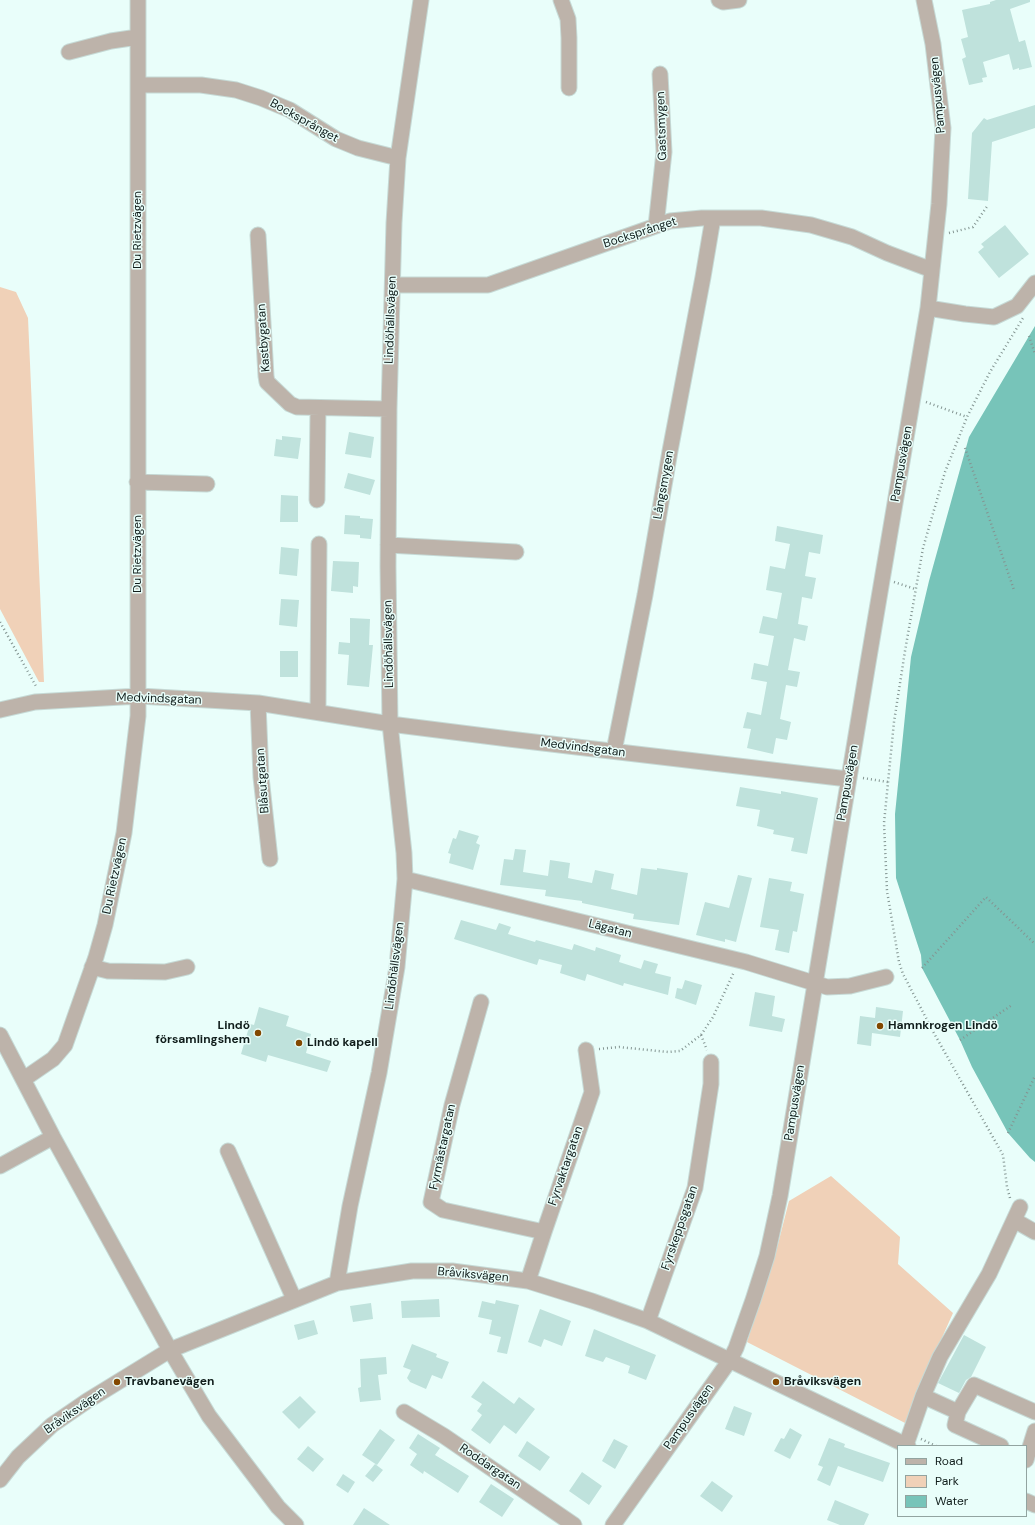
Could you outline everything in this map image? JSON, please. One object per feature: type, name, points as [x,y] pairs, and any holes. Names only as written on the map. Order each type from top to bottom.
[{"type":"street","name":"Du Rietzvägen","points":[[24,1079],[53,1059],[65,1045],[92,967],[105,925],[124,832],[138,716],[138,0]]},
{"type":"street","name":"Lindöhällsvägen","points":[[337,1282],[350,1206],[379,1073],[397,967],[405,879],[404,853],[390,724],[388,545],[389,409],[394,223],[398,158],[421,0]]},
{"type":"street","points":[[561,0],[568,19],[569,88]]},
{"type":"street","points":[[719,0],[723,2],[739,0]]},
{"type":"street","name":"Pampusvägen","points":[[613,1525],[730,1360],[736,1348],[767,1256],[780,1196],[848,779],[928,308],[936,236],[943,128],[933,44],[924,0]]},
{"type":"street","points":[[69,52],[111,41],[138,36]]},
{"type":"street","name":"Gastsmygen","points":[[656,226],[664,152],[660,74]]},
{"type":"street","name":"Bocksprånget","points":[[138,85],[201,85],[236,90],[290,110],[336,139],[358,148],[398,158]]},
{"type":"street","name":"Bocksprånget","points":[[393,285],[488,286],[670,221],[713,218],[761,218],[811,225],[852,237],[886,253],[932,270]]},
{"type":"street","name":"Långsmygen","points":[[614,751],[645,595],[713,218]]},
{"type":"street","name":"Kastbygatan","points":[[258,235],[267,382],[290,404],[297,407],[389,409]]},
{"type":"street","points":[[928,308],[994,317],[1017,306],[1035,284]]},
{"type":"street","points":[[317,500],[318,408]]},
{"type":"street","points":[[137,482],[207,484]]},
{"type":"street","points":[[318,712],[319,544]]},
{"type":"street","points":[[388,545],[516,552]]},
{"type":"street","name":"Medvindsgatan","points":[[0,710],[44,701],[139,696],[258,703],[390,724],[848,779]]},
{"type":"street","name":"Blåsutgatan","points":[[258,703],[261,777],[270,859]]},
{"type":"street","name":"Lägatan","points":[[405,879],[739,960],[827,987],[850,986],[886,977]]},
{"type":"street","points":[[92,967],[108,971],[165,972],[187,967]]},
{"type":"street","name":"Fyrmästargatan","points":[[481,1002],[452,1104],[431,1202],[444,1210],[544,1232]]},
{"type":"street","points":[[0,1035],[53,1137],[170,1350],[209,1416],[278,1507],[296,1525]]},
{"type":"street","name":"Fyrvaktargatan","points":[[528,1281],[592,1092],[586,1050]]},
{"type":"street","name":"Fyrskeppsgatan","points":[[648,1321],[695,1188],[710,1084],[711,1062]]},
{"type":"street","points":[[0,1166],[53,1137]]},
{"type":"street","points":[[228,1151],[294,1299]]},
{"type":"street","points":[[907,1445],[923,1396],[940,1357],[989,1274],[1017,1213],[1035,1232]]},
{"type":"street","name":"Bråviksvägen","points":[[0,1480],[18,1457],[52,1424],[170,1350],[337,1282],[412,1271],[452,1271],[528,1281],[592,1301],[648,1321],[907,1445]]},
{"type":"street","points":[[999,1445],[955,1425],[958,1412],[974,1385],[1035,1412]]},
{"type":"street","points":[[923,1396],[958,1412]]},
{"type":"street","name":"Roddargatan","points":[[404,1412],[444,1436],[574,1525]]},
{"type":"street","points":[[1027,1455],[1035,1431]]},
{"type":"path","points":[[936,236],[973,228],[988,205]]},
{"type":"path","points":[[1017,1213],[1012,1200],[1008,1195],[1003,1155],[934,1035],[903,974],[899,962],[887,891],[884,823],[894,722],[923,548],[945,472],[967,417],[990,372],[1024,317]]},
{"type":"path","points":[[1029,336],[1035,354]]},
{"type":"path","points":[[913,398],[967,417]]},
{"type":"path","points":[[965,448],[1014,590]]},
{"type":"path","points":[[882,578],[915,589]]},
{"type":"path","points":[[0,622],[44,701]]},
{"type":"path","points":[[848,779],[863,778],[888,782]]},
{"type":"path","points":[[922,968],[986,897],[1035,944]]},
{"type":"path","points":[[586,1050],[619,1047],[668,1052],[680,1051],[701,1036],[712,1018],[739,960]]},
{"type":"path","points":[[960,1040],[1012,1005]]},
{"type":"path","points":[[1008,1133],[1035,1076]]},
{"type":"green space","points":[[0,287],[16,292],[28,318],[44,682],[39,682],[0,609]]},
{"type":"green space","points":[[831,1176],[900,1237],[898,1264],[953,1313],[928,1369],[907,1424],[747,1342],[778,1244],[789,1201]]},
{"type":"water","points":[[1035,326],[1035,1162],[1008,1133],[972,1067],[960,1040],[922,968],[921,955],[896,878],[895,814],[911,657],[929,581],[969,437]]},
{"type":"building","points":[[996,0],[1030,0],[1030,2],[1010,9],[1019,42],[1025,40],[1032,67],[1013,70],[1009,54],[983,62],[987,77],[982,78],[983,82],[969,85],[962,59],[966,57],[961,39],[968,37],[962,10],[990,4],[990,2]]},
{"type":"building","points":[[1035,105],[1035,128],[992,142],[988,201],[968,199],[972,133],[984,118],[987,120]]},
{"type":"building","points":[[1005,225],[1029,254],[999,278],[978,252],[984,247],[981,244]]},
{"type":"building","points":[[349,432],[374,437],[371,458],[345,454]]},
{"type":"building","points":[[282,436],[301,438],[298,459],[274,456],[276,439],[282,440]]},
{"type":"building","points":[[348,473],[375,480],[370,495],[344,488]]},
{"type":"building","points":[[281,495],[298,496],[298,522],[280,522]]},
{"type":"building","points":[[345,515],[373,519],[371,539],[360,538],[360,535],[344,534]]},
{"type":"building","points":[[777,526],[823,535],[820,554],[809,552],[805,576],[816,578],[812,599],[802,597],[798,624],[808,626],[805,641],[794,638],[788,670],[800,672],[797,687],[786,685],[780,719],[791,722],[787,740],[776,738],[773,754],[747,748],[751,729],[743,728],[747,712],[761,715],[767,682],[751,679],[754,663],[768,666],[774,636],[759,633],[763,616],[777,619],[782,593],[766,590],[770,566],[785,569],[790,544],[775,541]]},
{"type":"building","points":[[281,547],[299,549],[297,576],[279,574]]},
{"type":"building","points":[[333,561],[359,562],[358,587],[353,586],[353,593],[331,591]]},
{"type":"building","points":[[281,599],[299,600],[297,627],[279,625]]},
{"type":"building","points":[[350,618],[370,619],[369,645],[373,645],[369,687],[347,685],[349,655],[338,654],[339,642],[350,643]]},
{"type":"building","points":[[280,651],[298,651],[298,677],[280,677]]},
{"type":"building","points":[[740,787],[781,794],[781,791],[818,798],[807,854],[791,851],[794,838],[773,834],[774,830],[757,826],[760,810],[736,806]]},
{"type":"building","points":[[459,830],[479,836],[476,843],[480,845],[473,870],[449,863],[451,854],[448,853],[453,838],[456,839]]},
{"type":"building","points":[[515,849],[526,850],[523,872],[548,876],[550,860],[570,863],[568,878],[592,883],[595,870],[614,874],[611,889],[637,895],[641,868],[657,870],[657,868],[688,873],[679,925],[633,919],[634,914],[582,903],[582,901],[545,896],[546,890],[500,885],[504,859],[513,860]]},
{"type":"building","points":[[738,875],[752,878],[736,942],[725,939],[725,942],[696,935],[705,902],[729,908]]},
{"type":"building","points":[[769,878],[792,882],[790,891],[804,894],[797,932],[793,931],[789,953],[775,950],[779,930],[760,927]]},
{"type":"building","points":[[461,920],[496,930],[499,923],[511,927],[508,934],[535,942],[536,940],[572,950],[574,944],[595,951],[596,947],[621,955],[619,962],[641,969],[644,960],[658,964],[655,973],[671,977],[668,995],[624,983],[623,986],[587,974],[585,981],[560,973],[562,965],[539,959],[537,965],[454,939]]},
{"type":"building","points":[[685,980],[702,985],[696,1005],[675,998],[677,988],[682,989]]},
{"type":"building","points":[[755,992],[775,996],[772,1016],[785,1019],[782,1032],[749,1026]]},
{"type":"building","points":[[259,1007],[289,1016],[286,1026],[311,1034],[306,1053],[331,1061],[327,1072],[268,1055],[266,1062],[241,1054],[250,1024],[254,1025]]},
{"type":"building","name":"Hamnkrogen Lindö","points":[[876,1007],[903,1011],[900,1037],[872,1033],[871,1046],[857,1044],[860,1016],[875,1018]]},
{"type":"building","points":[[439,1299],[440,1317],[402,1318],[401,1301]]},
{"type":"building","points":[[496,1300],[519,1305],[507,1354],[497,1352],[501,1337],[489,1334],[492,1320],[478,1317],[482,1301],[495,1304]]},
{"type":"building","points":[[371,1303],[373,1319],[353,1322],[350,1306]]},
{"type":"building","points":[[540,1309],[571,1321],[562,1346],[544,1339],[541,1347],[528,1342]]},
{"type":"building","points":[[314,1320],[318,1334],[298,1340],[294,1325]]},
{"type":"building","points":[[594,1329],[656,1355],[646,1380],[628,1373],[630,1366],[606,1357],[603,1362],[585,1356]]},
{"type":"building","points":[[964,1335],[986,1347],[971,1377],[966,1380],[959,1393],[938,1383]]},
{"type":"building","points":[[412,1344],[437,1354],[436,1357],[449,1362],[442,1379],[432,1375],[426,1389],[410,1382],[407,1378],[411,1370],[403,1367]]},
{"type":"building","points":[[386,1357],[387,1374],[378,1375],[381,1400],[360,1402],[358,1388],[361,1387],[360,1359]]},
{"type":"building","points":[[483,1381],[514,1404],[519,1397],[535,1409],[516,1434],[504,1425],[490,1444],[471,1430],[482,1415],[477,1411],[482,1404],[471,1397]]},
{"type":"building","points":[[300,1396],[316,1412],[299,1429],[282,1412]]},
{"type":"building","points":[[734,1406],[752,1413],[744,1436],[725,1429]]},
{"type":"building","points":[[790,1428],[802,1435],[790,1459],[774,1451],[781,1438],[784,1439]]},
{"type":"building","points":[[380,1429],[395,1440],[377,1465],[362,1455]]},
{"type":"building","points":[[418,1434],[440,1448],[435,1455],[469,1476],[458,1493],[424,1471],[423,1474],[410,1465],[417,1454],[409,1448]]},
{"type":"building","points":[[829,1438],[845,1444],[844,1447],[890,1463],[883,1482],[838,1466],[830,1486],[817,1480],[823,1467],[818,1465]]},
{"type":"building","points":[[614,1439],[628,1446],[615,1469],[602,1461]]},
{"type":"building","points":[[527,1441],[550,1457],[540,1471],[518,1456]]},
{"type":"building","points":[[308,1446],[324,1459],[313,1472],[297,1459]]},
{"type":"building","points":[[375,1464],[383,1470],[373,1482],[365,1476]]},
{"type":"building","points":[[582,1472],[602,1486],[589,1505],[569,1491]]},
{"type":"building","points":[[343,1474],[355,1482],[348,1493],[336,1485]]},
{"type":"building","points":[[712,1481],[733,1496],[722,1512],[700,1496]]},
{"type":"building","points":[[491,1484],[514,1499],[502,1517],[479,1502]]},
{"type":"building","points":[[835,1500],[869,1514],[864,1525],[840,1525],[827,1520]]},
{"type":"building","points":[[364,1508],[390,1525],[353,1525]]},
{"type":"place","name":"Hamnkrogen Lindö","points":[[880,1026]]},
{"type":"place","name":"Lindö församlingshem","points":[[258,1033]]},
{"type":"place","name":"Lindö kapell","points":[[299,1043]]},
{"type":"place","name":"Travbanevägen","points":[[117,1382]]},
{"type":"place","name":"Bråviksvägen","points":[[776,1382]]}]
